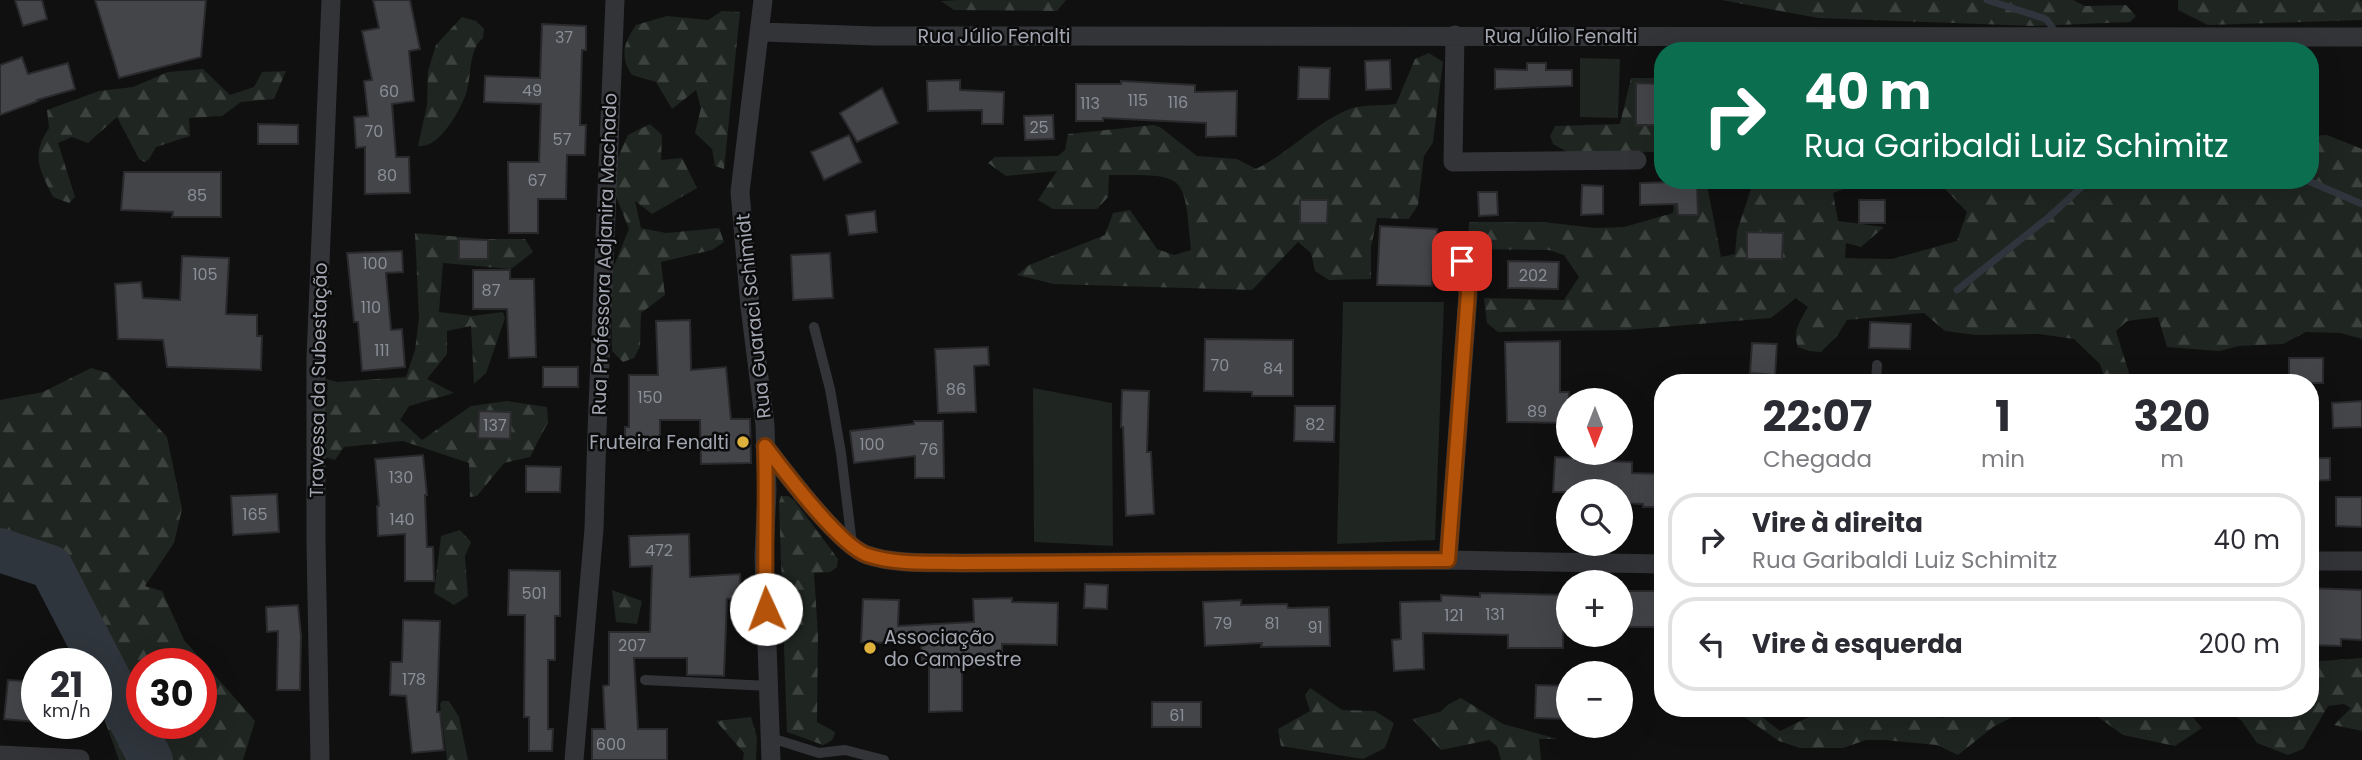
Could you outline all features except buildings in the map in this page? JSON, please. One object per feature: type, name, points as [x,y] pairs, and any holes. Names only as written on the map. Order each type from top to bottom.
[{"type":"street","name":"Travessa da Subestação","points":[[320,760],[316,357],[331,0]]},
{"type":"street","name":"Rua Professora Adjanira Machado","points":[[574,760],[594,529],[615,0]]},
{"type":"street","name":"Rua Guaraci Schimidt","points":[[763,0],[740,192],[750,307],[765,425],[767,490],[764,557],[771,760]]},
{"type":"street","name":"Rua Júlio Fenalti","points":[[760,32],[875,36],[2362,37]]},
{"type":"street","points":[[1455,35],[1453,162],[1637,160]]},
{"type":"street","points":[[1448,560],[1468,293],[1462,261]]},
{"type":"street","points":[[765,446],[802,494],[852,547],[866,555],[896,561],[964,563],[1448,560],[1654,564]]},
{"type":"street","points":[[2319,561],[2362,561]]},
{"type":"street","points":[[0,755],[80,759]]},
{"type":"lane","points":[[814,327],[830,389],[852,547]]},
{"type":"lane","points":[[1876,374],[1877,365]]},
{"type":"lane","points":[[645,680],[769,686]]},
{"type":"lane","points":[[771,738],[820,757],[845,750],[884,760]]},
{"type":"green space","points":[[1066,0],[1057,11],[954,10],[941,1]]},
{"type":"green space","points":[[1722,0],[2073,0],[2085,6],[2126,5],[2136,16],[2130,22],[2035,26],[1818,18]]},
{"type":"green space","points":[[2178,0],[2358,0],[2362,1],[2362,20],[2208,25],[2178,10]]},
{"type":"green space","points":[[722,11],[740,12],[724,169],[715,166],[712,149],[695,133],[701,108],[696,90],[672,109],[656,82],[632,75],[624,55],[628,38],[636,25],[667,16],[708,20]]},
{"type":"green space","points":[[462,17],[476,21],[484,29],[483,38],[473,56],[466,94],[441,136],[433,142],[418,146],[427,105],[428,71],[436,45]]},
{"type":"green space","points":[[1429,53],[1443,62],[1433,142],[1424,156],[1418,205],[1409,219],[1377,218],[1371,247],[1371,279],[1329,280],[1315,271],[1311,253],[1298,242],[1252,290],[1054,284],[1017,275],[1029,265],[1105,235],[1113,213],[1130,210],[1157,249],[1174,255],[1191,250],[1186,205],[1183,192],[1177,183],[1167,178],[1109,175],[1108,197],[1097,209],[1053,209],[1038,200],[1057,171],[1006,176],[988,163],[995,157],[1058,156],[1065,150],[1068,134],[1153,125],[1160,127],[1197,156],[1237,159],[1256,169],[1347,110],[1396,104],[1415,59]]},
{"type":"green space","points":[[1580,58],[1620,59],[1618,118],[1580,117]]},
{"type":"green space","points":[[203,69],[230,95],[254,87],[262,72],[286,71],[274,99],[241,102],[222,116],[189,118],[190,136],[156,147],[145,162],[139,159],[117,117],[88,143],[72,137],[58,143],[75,197],[69,203],[53,197],[38,155],[49,128],[47,110],[99,91],[133,87],[168,72]]},
{"type":"green space","points":[[1631,78],[1654,78],[1654,152],[1569,153],[1553,144],[1550,136],[1555,126],[1620,124]]},
{"type":"green space","points":[[650,124],[662,135],[661,160],[682,158],[697,188],[652,214],[635,201],[641,228],[666,233],[719,228],[724,242],[712,250],[661,262],[665,295],[641,313],[640,347],[634,358],[623,362],[612,351],[611,273],[629,229],[614,191],[615,164],[628,135]]},
{"type":"green space","points":[[2319,135],[2327,135],[2362,149],[2362,339],[2341,333],[2306,332],[2283,344],[2239,346],[2219,351],[2167,347],[2158,317],[2127,321],[2116,331],[2129,374],[2103,374],[2100,364],[2074,339],[2039,334],[1976,335],[1945,331],[1924,313],[1847,320],[1837,336],[1821,352],[1809,351],[1798,347],[1796,341],[1798,326],[1808,307],[1796,298],[1771,318],[1626,330],[1498,332],[1487,323],[1484,298],[1564,300],[1579,277],[1564,255],[1549,250],[1468,249],[1469,222],[1543,222],[1595,228],[1624,227],[1673,213],[1675,189],[1708,189],[1721,257],[1735,254],[1737,231],[1751,189],[1844,189],[1833,193],[1838,221],[1884,227],[1861,247],[1846,243],[1845,258],[1892,259],[1957,241],[1967,212],[1945,189],[2319,189]]},
{"type":"green space","points":[[415,233],[484,239],[525,239],[533,252],[511,269],[443,263],[439,312],[472,316],[503,312],[505,318],[486,373],[474,384],[471,326],[447,331],[447,354],[427,379],[454,393],[409,406],[400,420],[422,440],[471,406],[507,401],[547,407],[548,422],[530,457],[504,463],[477,496],[470,497],[469,463],[403,441],[344,447],[335,460],[324,457],[318,451],[326,379],[337,382],[406,377],[415,350],[419,318]]},
{"type":"green space","points":[[1343,302],[1444,302],[1435,540],[1337,544]]},
{"type":"green space","points":[[91,368],[108,373],[167,437],[182,509],[174,543],[145,586],[162,591],[184,640],[191,648],[126,648],[126,739],[217,739],[217,678],[255,721],[243,760],[119,760],[111,739],[112,648],[86,648],[67,555],[37,543],[0,572],[0,400],[43,392]]},
{"type":"green space","points":[[1033,388],[1112,403],[1113,546],[1034,542]]},
{"type":"green space","points":[[781,496],[794,500],[838,559],[837,567],[830,572],[814,573],[818,636],[817,722],[835,732],[834,737],[823,745],[787,732],[779,503]]},
{"type":"green space","points":[[460,530],[471,542],[465,556],[468,596],[454,605],[434,593],[441,536]]},
{"type":"green space","points":[[612,590],[642,601],[637,624],[616,622]]},
{"type":"green space","points":[[2362,658],[2362,731],[2334,725],[2351,708],[2344,704],[2328,706],[2303,749],[2288,755],[2257,743],[2237,717],[2319,717],[2319,661]]},
{"type":"green space","points":[[1310,688],[1342,710],[1375,711],[1394,723],[1385,748],[1363,759],[1281,746],[1278,729],[1310,711],[1305,695]]},
{"type":"green space","points":[[1461,698],[1503,724],[1558,739],[1539,739],[1541,760],[1501,760],[1497,746],[1489,740],[1441,750],[1412,719],[1440,712]]},
{"type":"green space","points":[[442,701],[449,701],[459,717],[468,760],[447,760],[440,704]]},
{"type":"green space","points":[[751,717],[757,737],[756,760],[743,760],[744,753],[716,721]]},
{"type":"green space","points":[[1744,717],[1762,717],[1780,731],[1809,717],[2012,717],[1993,727],[1958,755],[1937,745],[1884,740],[1866,740],[1843,748],[1800,748],[1779,741]]},
{"type":"green space","points":[[2098,717],[2193,717],[2202,728],[2175,746],[2123,735]]},
{"type":"waterway","points":[[1987,0],[2046,19],[2063,42]]},
{"type":"waterway","points":[[2319,186],[2362,204]]},
{"type":"waterway","points":[[1957,290],[2049,217],[2079,189]]},
{"type":"waterway","points":[[0,550],[51,567],[151,760]]},
{"type":"place","name":"Fruteira Fenalti","points":[[743,442]]},
{"type":"place","name":"Associação do Campestre","points":[[870,648]]},
{"type":"route","points":[[766,609],[765,446],[802,494],[852,547],[866,555],[896,561],[964,563],[1448,560],[1468,293],[1462,261]]}]
